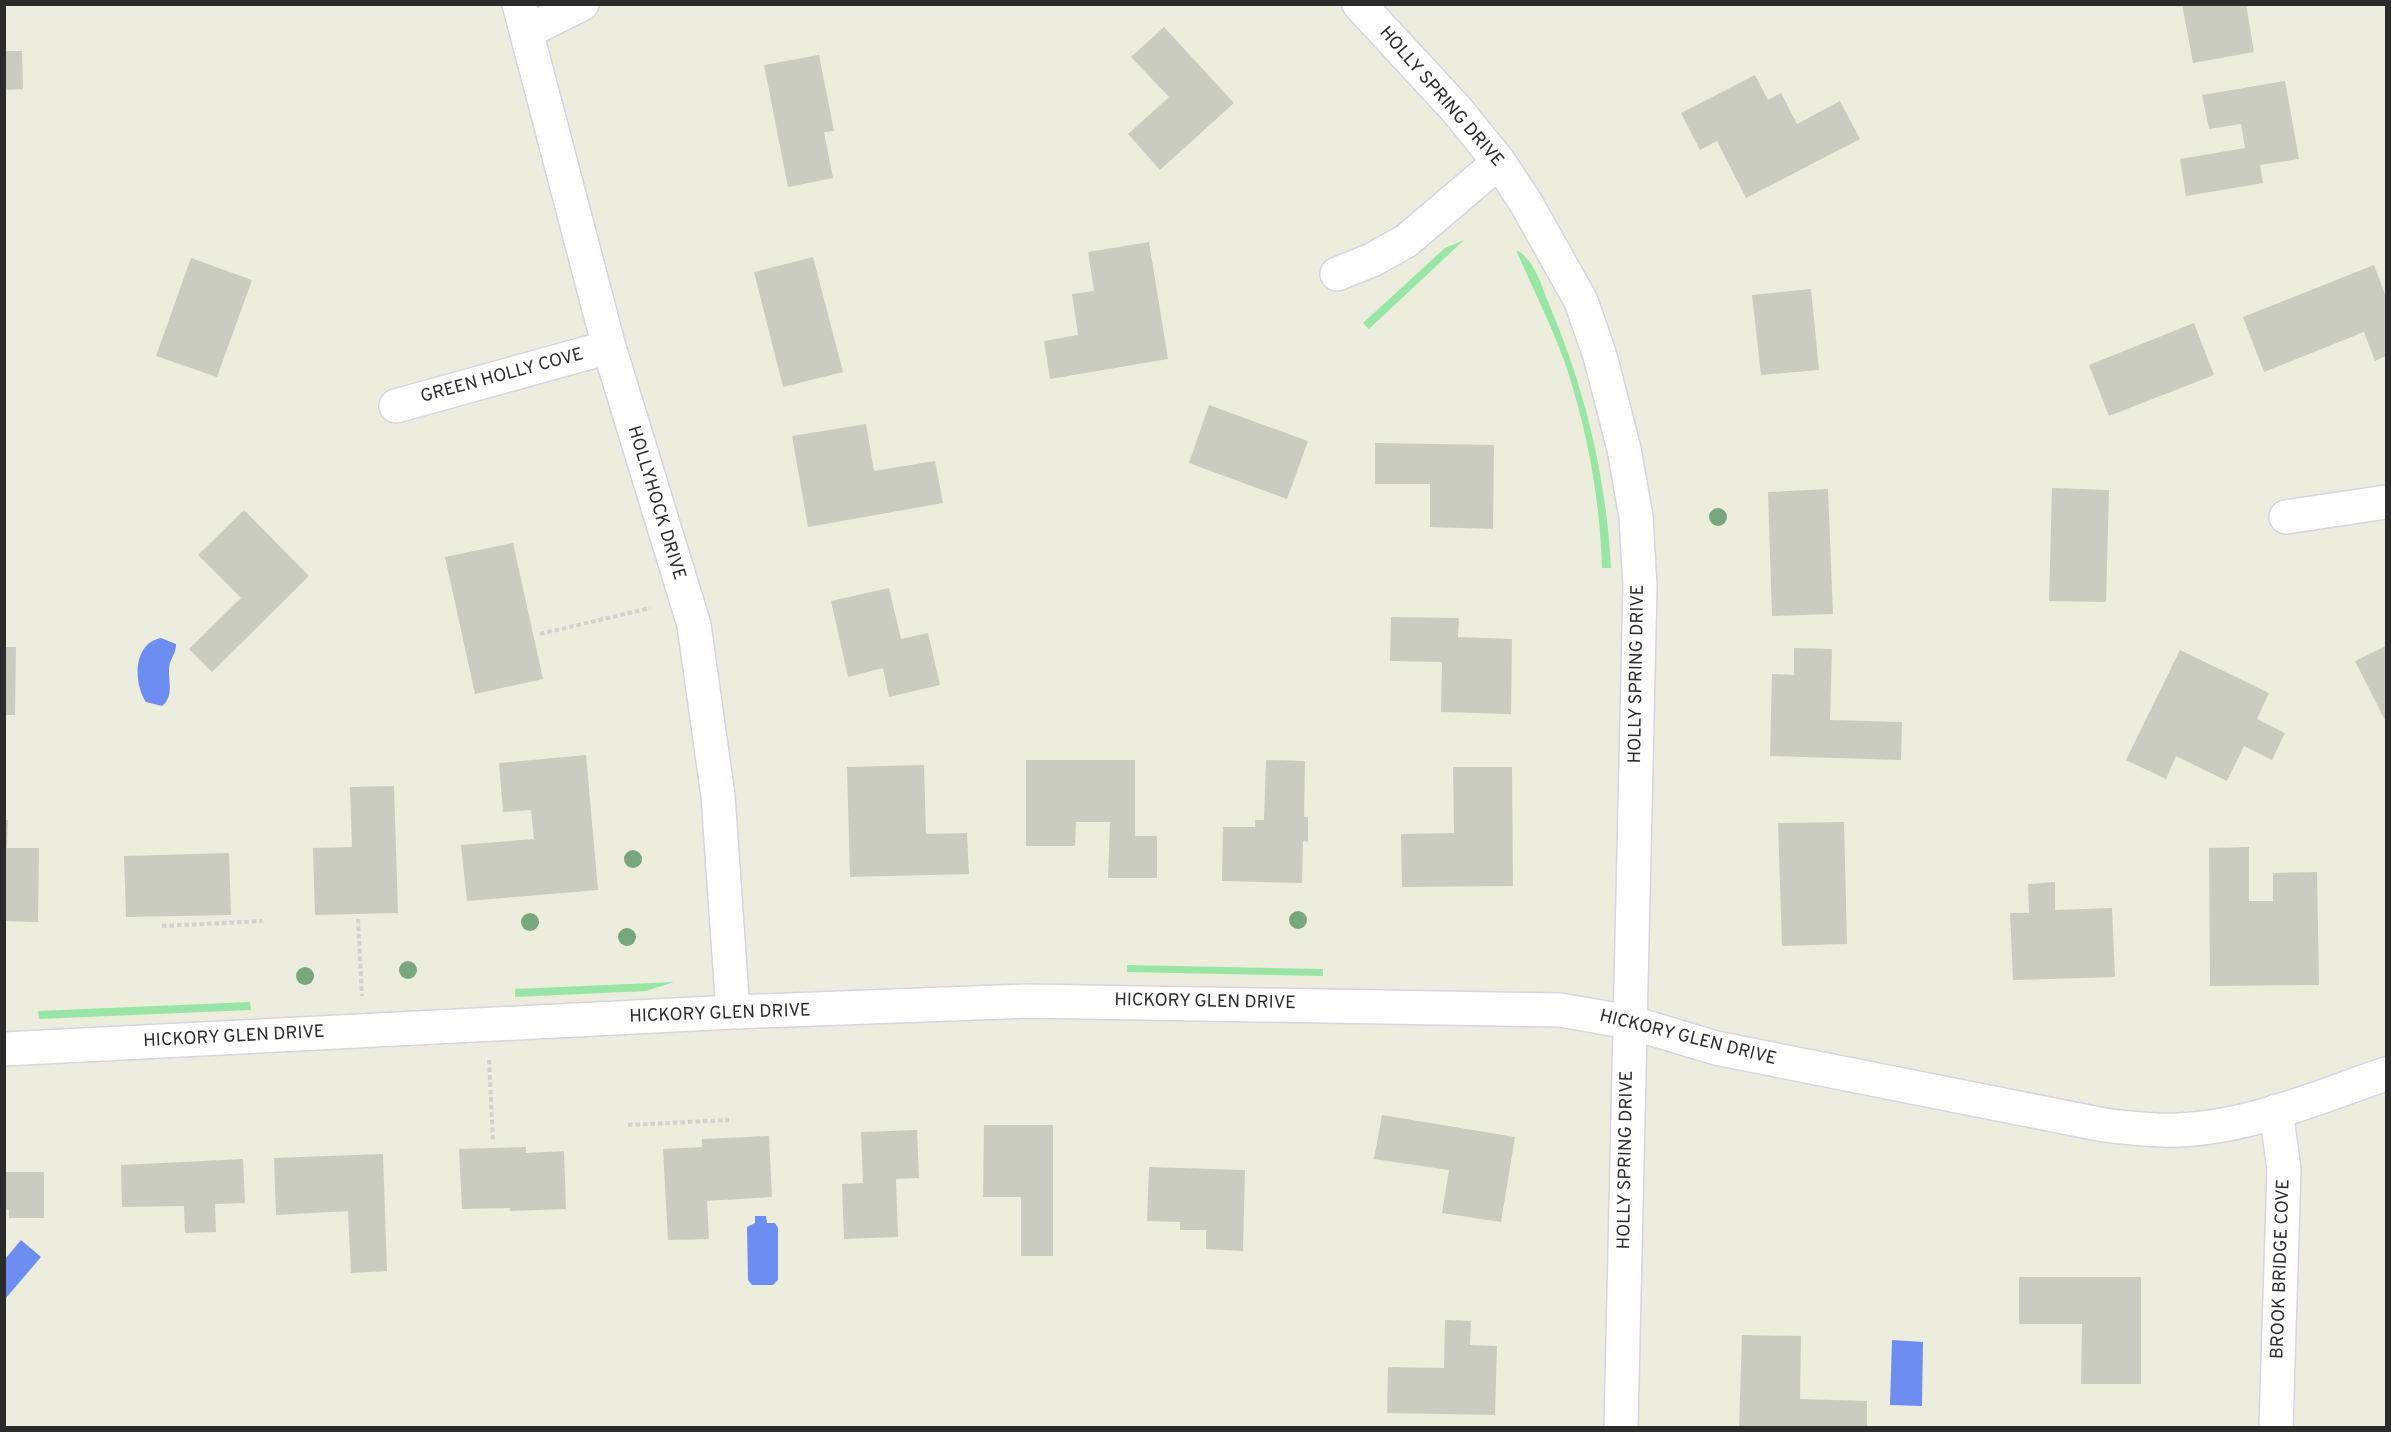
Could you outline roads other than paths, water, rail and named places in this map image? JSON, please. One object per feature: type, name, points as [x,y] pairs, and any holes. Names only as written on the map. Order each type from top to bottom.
[{"type":"street","points":[[524,18],[582,4]]},
{"type":"street","name":"HOLLY SPRING DRIVE","points":[[1359,4],[1456,109],[1499,162],[1526,203],[1581,301],[1615,412],[1636,517],[1640,586],[1621,1428]]},
{"type":"street","name":"HOLLYHOCK DRIVE","points":[[524,18],[609,347],[694,625],[718,796],[733,1012]]},
{"type":"street","points":[[1337,274],[1372,260],[1406,241],[1499,162]]},
{"type":"street","name":"GREEN HOLLY COVE","points":[[396,406],[609,347]]},
{"type":"street","points":[[2286,517],[2386,502]]},
{"type":"street","name":"HICKORY GLEN DRIVE","points":[[4,1049],[733,1012],[1114,1000],[1560,1010],[1629,1022],[1716,1048],[2104,1125],[2178,1130],[2216,1126],[2276,1111],[2386,1074]]},
{"type":"street","name":"BROOK BRIDGE COVE","points":[[2276,1111],[2284,1169],[2276,1428]]},
{"type":"water","points":[[161,638],[176,644],[169,668],[169,697],[162,706],[146,702],[139,685],[138,675],[138,665],[145,647]]},
{"type":"water","points":[[755,1216],[766,1216],[767,1223],[775,1223],[778,1228],[778,1280],[773,1285],[752,1285],[748,1280],[747,1227],[755,1223]]},
{"type":"water","points":[[21,1240],[41,1257],[6,1298],[5,1259]]},
{"type":"water","points":[[1892,1340],[1923,1342],[1922,1406],[1890,1405]]}]
